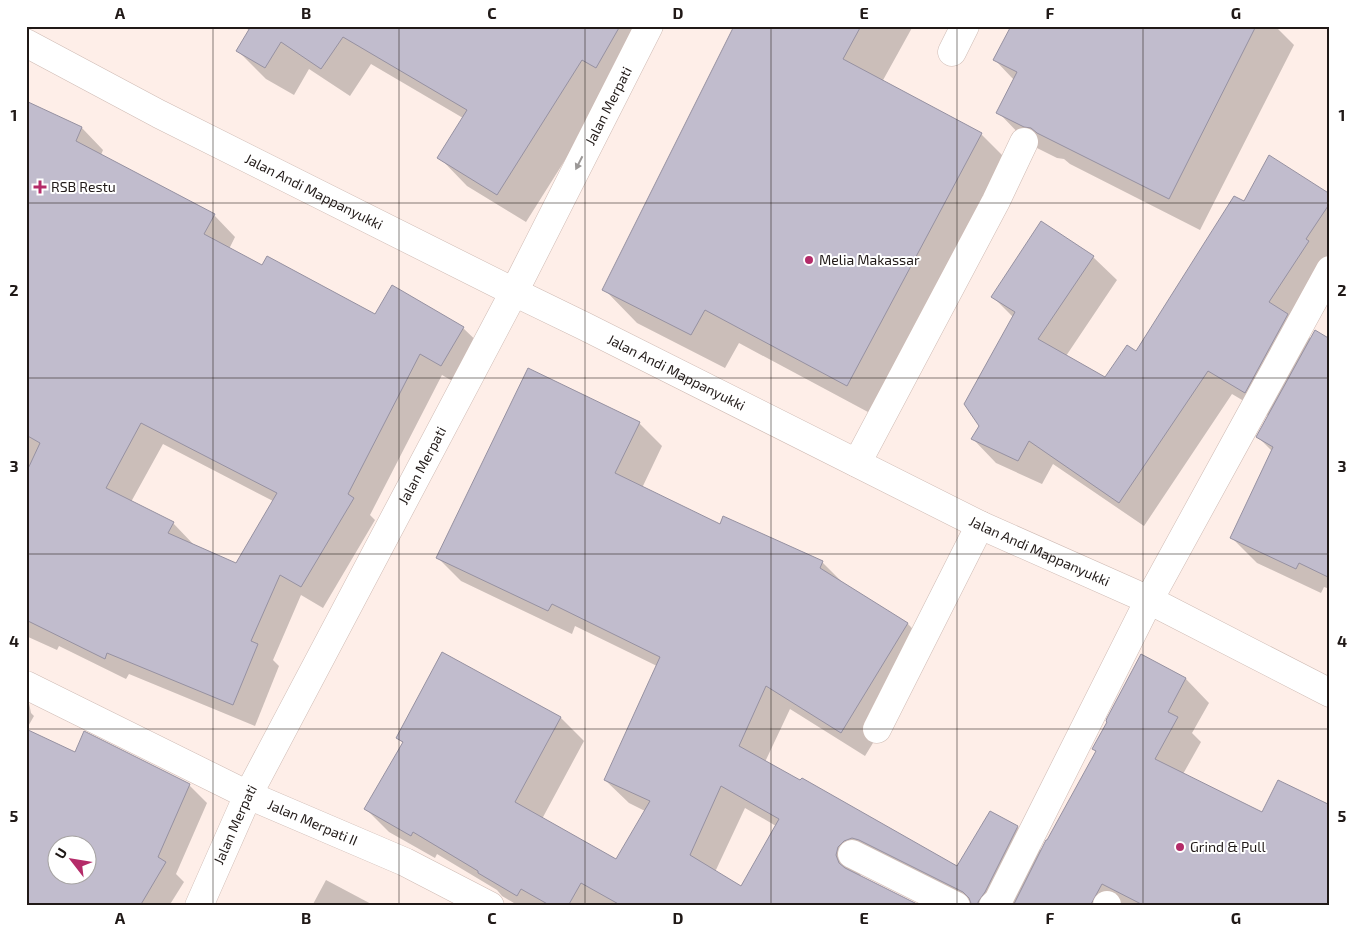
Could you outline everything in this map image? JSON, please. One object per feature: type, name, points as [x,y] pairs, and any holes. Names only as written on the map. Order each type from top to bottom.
[{"type":"street","name":"Jalan Merpati","points":[[199,906],[248,795],[514,292],[648,26]]},
{"type":"street","points":[[952,52],[965,26]]},
{"type":"street","name":"Jalan Andi Mappanyukki","points":[[26,43],[159,114],[514,292],[980,524],[1149,600],[1330,694]]},
{"type":"street","points":[[856,462],[996,201],[1024,142]]},
{"type":"street","points":[[994,906],[1149,600],[1330,270]]},
{"type":"street","points":[[878,728],[980,524]]},
{"type":"street","name":"Jalan Merpati II","points":[[26,685],[248,795],[405,862],[490,906]]},
{"type":"street","points":[[852,854],[956,906]]},
{"type":"building","points":[[251,26],[620,26],[596,68],[582,60],[497,195],[437,158],[467,110],[343,37],[321,69],[281,42],[265,68],[236,51]]},
{"type":"building","points":[[734,26],[861,26],[843,59],[982,133],[847,386],[705,310],[691,335],[602,290]]},
{"type":"building","points":[[1011,26],[1256,26],[1169,199],[1037,133],[1031,128],[1024,127],[996,113],[1017,72],[993,60]]},
{"type":"building","points":[[26,101],[82,127],[76,141],[215,214],[204,234],[262,265],[267,256],[375,314],[392,285],[464,327],[441,366],[420,354],[348,494],[354,498],[301,587],[280,575],[251,641],[258,644],[233,705],[107,653],[105,659],[26,620],[26,473],[40,443],[26,435]],"holes":[[[141,423],[277,493],[236,563],[168,533],[174,522],[106,488]]]},
{"type":"building","points":[[1269,155],[1330,194],[1330,203],[1306,239],[1309,241],[1269,302],[1288,314],[1245,393],[1208,371],[1119,503],[1029,441],[1018,461],[971,439],[979,426],[964,404],[1015,312],[991,297],[1041,221],[1094,256],[1038,339],[1105,377],[1127,345],[1136,351],[1234,196],[1244,201]]},
{"type":"building","points":[[1315,330],[1330,339],[1330,578],[1299,563],[1296,569],[1230,538],[1273,447],[1256,437]]},
{"type":"building","points":[[528,368],[640,422],[615,473],[720,524],[723,516],[823,561],[820,568],[908,623],[841,733],[766,686],[739,746],[800,780],[802,778],[957,866],[990,811],[1018,826],[985,892],[978,902],[978,906],[972,906],[969,898],[963,892],[852,838],[844,841],[838,847],[836,855],[839,863],[845,868],[921,906],[622,906],[581,883],[568,906],[551,906],[521,889],[517,896],[413,832],[411,836],[364,809],[403,742],[396,738],[442,652],[561,717],[515,802],[616,859],[650,801],[604,780],[660,657],[552,604],[548,611],[436,558]],"holes":[[[721,786],[779,819],[741,886],[690,855]]]},
{"type":"building","points":[[1141,654],[1186,678],[1168,712],[1178,717],[1155,759],[1262,812],[1278,780],[1330,805],[1330,906],[1145,906],[1102,884],[1090,906],[1013,906],[1046,840],[1096,751],[1092,749]]},
{"type":"building","points":[[26,729],[75,752],[84,731],[190,784],[158,857],[166,862],[140,906],[26,906]]},
{"type":"place","name":"RSB Restu","points":[[40,187]]},
{"type":"place","name":"Melia Makassar","points":[[809,260]]},
{"type":"place","name":"Grind & Pull","points":[[1180,847]]}]
